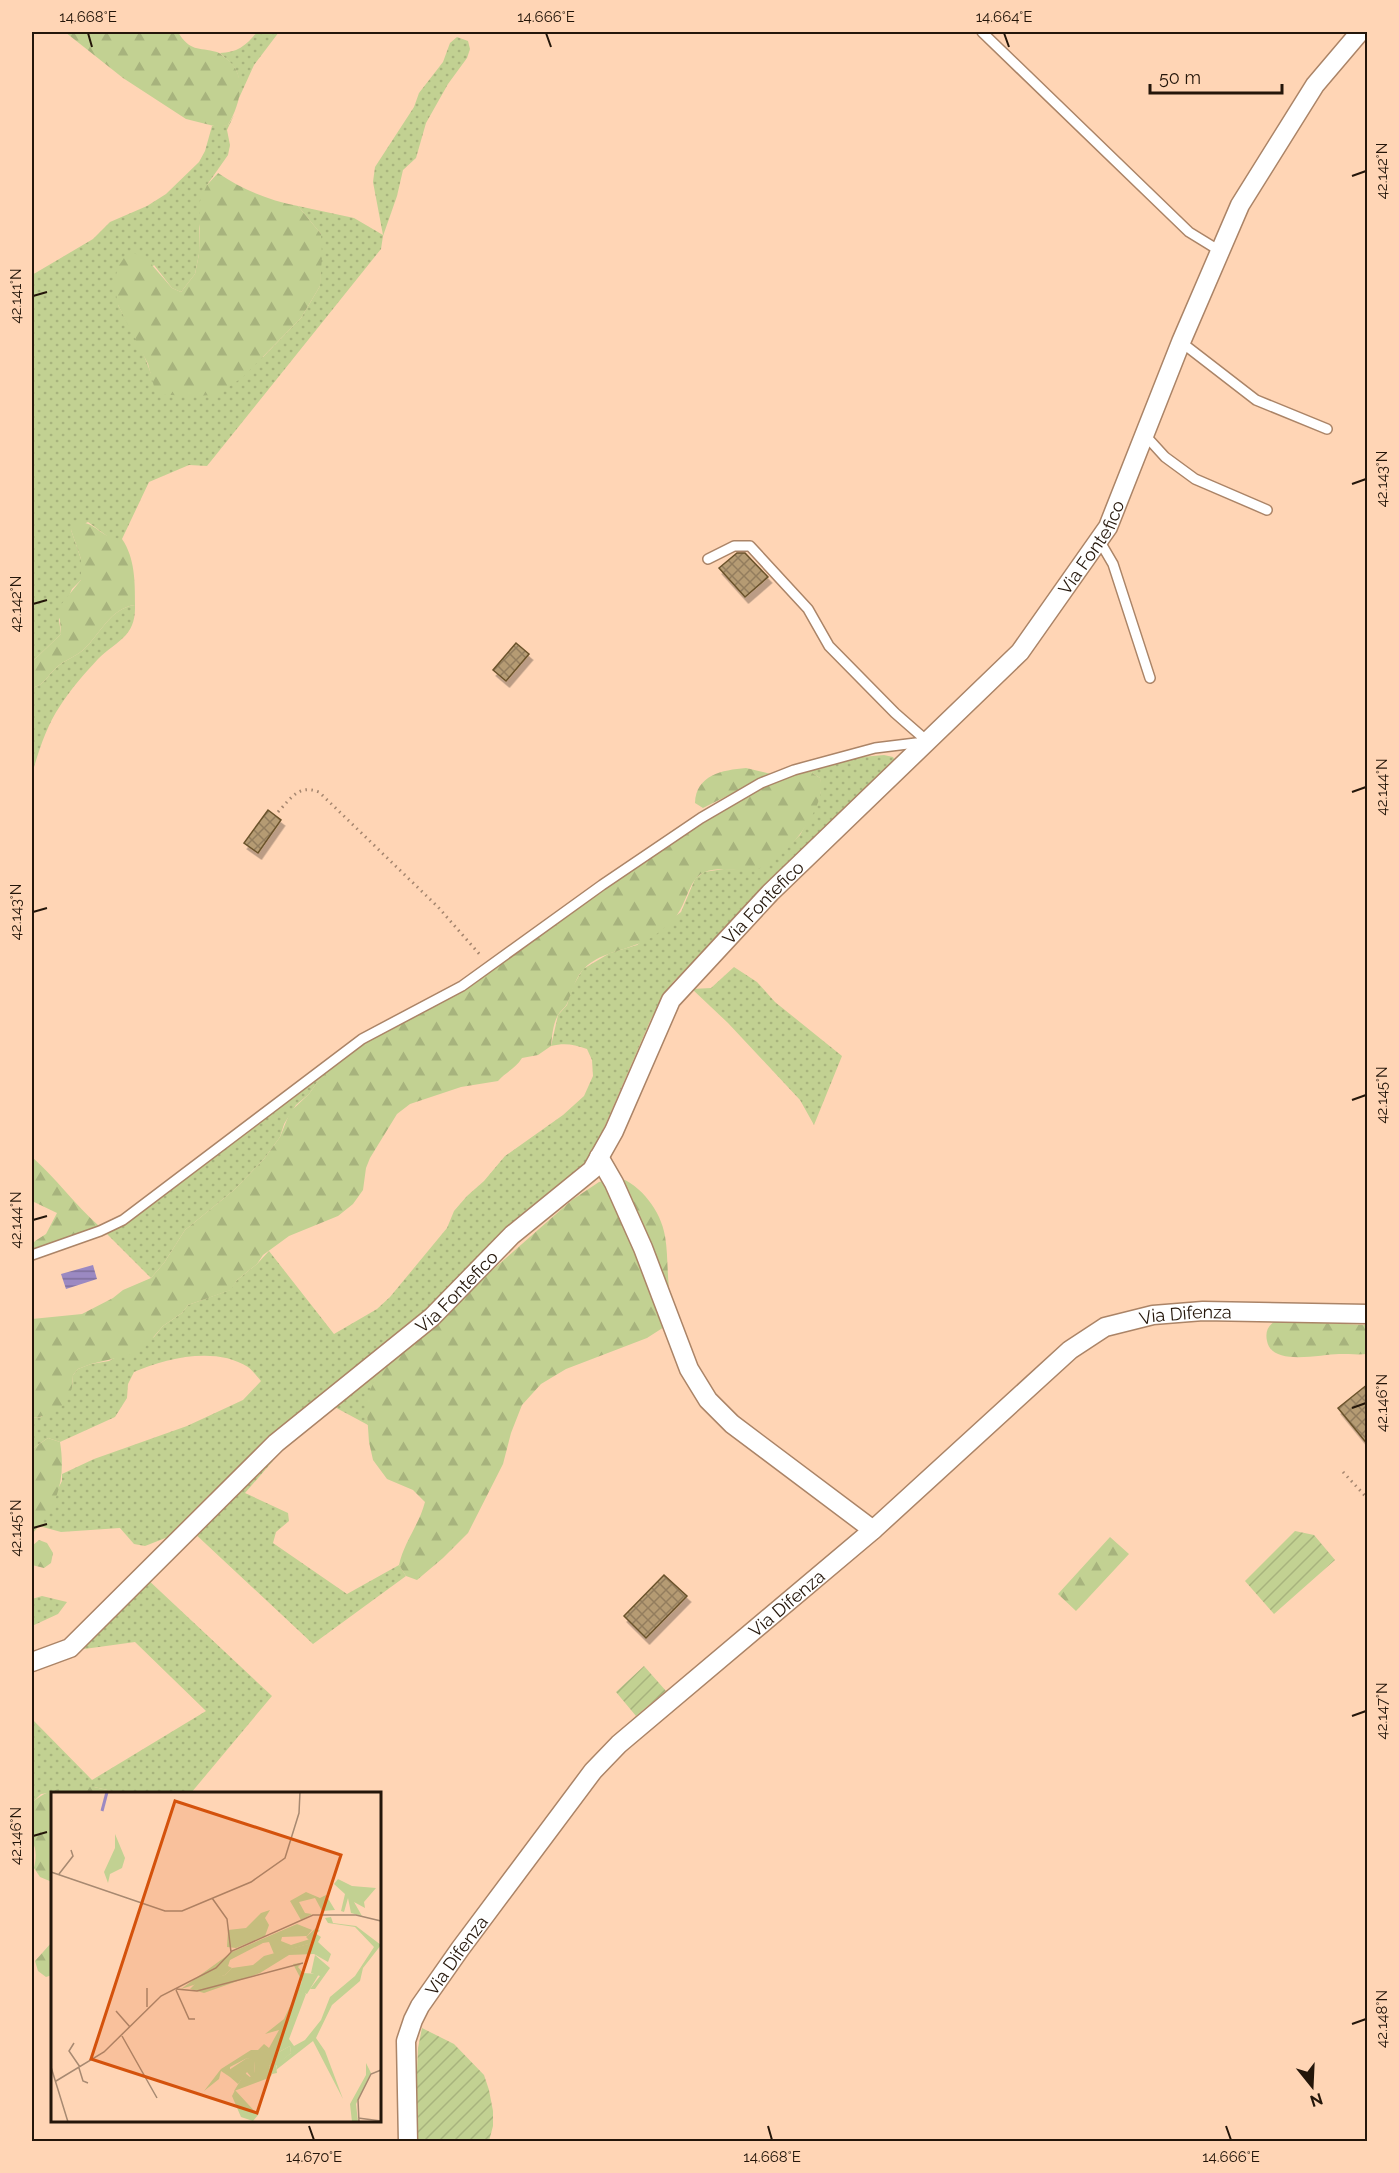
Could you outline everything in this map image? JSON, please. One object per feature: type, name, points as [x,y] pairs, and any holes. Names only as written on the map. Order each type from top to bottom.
[{"type":"street","name":"Via Fontefico","points":[[32,1662],[70,1647],[276,1443],[432,1317],[512,1235],[592,1170],[614,1131],[671,1000],[770,893],[1020,652],[1108,527],[1181,342],[1240,205],[1310,94],[1360,32]]},
{"type":"street","points":[[600,1157],[643,1248],[689,1369],[708,1400],[732,1424],[873,1530]]},
{"type":"street","name":"Via Difenza","points":[[408,2142],[406,2041],[413,2020],[420,2006],[460,1949],[593,1771],[620,1744],[873,1530],[1070,1350],[1105,1327],[1153,1315],[1203,1311],[1368,1314]]},
{"type":"lane","points":[[982,32],[1189,232],[1220,251]]},
{"type":"lane","points":[[1181,342],[1256,400],[1327,429]]},
{"type":"lane","points":[[1144,434],[1165,457],[1195,479],[1267,510]]},
{"type":"lane","points":[[1099,540],[1113,564],[1150,678]]},
{"type":"lane","points":[[708,559],[734,546],[750,546],[808,609],[829,645],[895,713],[927,741]]},
{"type":"lane","points":[[32,1255],[100,1231],[123,1220],[362,1039],[462,986],[701,818],[761,783],[794,770],[874,748],[927,741]]},
{"type":"path","points":[[278,812],[298,791],[307,788],[319,792],[438,907],[490,965]]},
{"type":"path","points":[[1343,1472],[1368,1499]]},
{"type":"green space","points":[[65,32],[178,32],[191,46],[219,53],[235,68],[240,84],[238,101],[228,125],[218,127],[186,119],[123,78]]},
{"type":"green space","points":[[257,32],[279,32],[254,65],[239,98],[237,72],[220,53],[232,52],[241,47]]},
{"type":"green space","points":[[457,37],[468,41],[470,49],[467,58],[448,84],[426,123],[416,158],[403,170],[381,249],[207,466],[189,465],[149,482],[122,539],[111,539],[88,522],[71,530],[81,559],[81,580],[72,589],[59,620],[61,634],[32,662],[32,275],[93,239],[110,222],[147,206],[166,194],[199,162],[205,151],[212,126],[228,125],[234,115],[227,130],[230,145],[228,155],[207,185],[199,229],[199,254],[195,274],[181,292],[172,288],[154,265],[118,305],[140,345],[155,384],[263,357],[301,318],[320,286],[321,234],[298,206],[354,218],[383,235],[373,182],[375,167],[414,107],[419,93],[443,62],[450,43]]},
{"type":"green space","points":[[218,173],[256,194],[298,206],[321,234],[320,286],[301,318],[243,377],[217,395],[156,394],[148,364],[118,305],[114,283],[118,267],[128,252],[144,256],[172,288],[181,292],[195,274],[199,254],[200,201],[207,185]]},
{"type":"green space","points":[[75,522],[89,524],[108,536],[122,539],[132,562],[135,605],[119,611],[83,650],[59,665],[46,680],[32,688],[32,662],[61,634],[59,607],[81,580],[81,559],[71,530]]},
{"type":"green space","points":[[135,605],[129,631],[88,670],[55,714],[43,739],[32,774],[32,688],[46,680],[59,665],[83,650],[119,611]]},
{"type":"green space","points":[[884,755],[893,757],[897,764],[673,982],[651,1019],[588,1165],[418,1323],[317,1399],[208,1496],[168,1537],[145,1546],[134,1544],[120,1528],[61,1532],[39,1526],[62,1481],[62,1474],[94,1459],[187,1426],[243,1400],[261,1381],[248,1367],[221,1357],[191,1356],[160,1362],[134,1372],[128,1384],[127,1398],[115,1417],[60,1442],[48,1438],[32,1449],[32,1418],[41,1417],[72,1388],[73,1375],[78,1369],[109,1361],[154,1337],[163,1326],[182,1313],[188,1305],[230,1290],[237,1280],[269,1251],[334,1334],[377,1309],[390,1297],[447,1228],[454,1211],[505,1156],[563,1115],[584,1096],[593,1076],[592,1060],[587,1049],[569,1044],[551,1046],[558,1015],[567,1005],[573,986],[583,969],[610,953],[637,945],[681,912],[695,879],[704,872],[724,869],[751,870],[779,855],[800,835],[818,802],[821,790],[820,778],[809,771],[851,758]]},
{"type":"green space","points":[[746,768],[771,774],[703,808],[695,803],[696,794],[705,780],[728,770]]},
{"type":"green space","points":[[809,771],[820,778],[821,791],[818,802],[805,827],[785,851],[762,867],[751,870],[713,870],[701,874],[693,883],[677,915],[660,931],[645,941],[593,961],[587,966],[579,975],[567,1004],[556,1019],[551,1046],[538,1055],[522,1058],[498,1081],[461,1087],[410,1104],[397,1114],[370,1158],[363,1190],[353,1204],[338,1216],[289,1236],[263,1255],[257,1264],[237,1280],[231,1290],[188,1305],[182,1313],[163,1326],[144,1348],[129,1355],[78,1369],[73,1375],[72,1388],[66,1402],[57,1410],[32,1418],[32,1319],[82,1314],[113,1298],[123,1290],[151,1278],[164,1263],[185,1230],[234,1190],[264,1159],[280,1137],[290,1112],[309,1094],[323,1074],[356,1046],[410,1018],[628,869],[760,785]]},
{"type":"green space","points":[[734,967],[757,982],[775,1002],[842,1056],[814,1125],[800,1100],[728,1023],[692,989],[711,988]]},
{"type":"green space","points":[[323,1074],[309,1094],[296,1105],[284,1124],[280,1137],[264,1159],[234,1190],[185,1230],[164,1263],[151,1278],[107,1234],[157,1199]]},
{"type":"green space","points":[[32,1157],[99,1226],[32,1252],[35,1241],[46,1234],[57,1213],[32,1201]]},
{"type":"green space","points":[[618,1177],[634,1186],[649,1200],[663,1227],[667,1249],[669,1288],[675,1320],[647,1338],[566,1369],[541,1384],[522,1405],[511,1433],[503,1464],[468,1533],[417,1580],[406,1576],[399,1565],[425,1502],[413,1490],[387,1479],[373,1460],[369,1442],[366,1399],[381,1366],[572,1200],[599,1182]]},
{"type":"green space","points":[[1275,1321],[1367,1325],[1367,1354],[1287,1357],[1278,1354],[1271,1349],[1266,1337],[1268,1329]]},
{"type":"green space","points":[[381,1366],[367,1399],[368,1425],[329,1404]]},
{"type":"green space","points":[[48,1438],[60,1442],[61,1480],[54,1502],[32,1534],[32,1449]]},
{"type":"green space","points":[[278,1450],[272,1462],[245,1493],[288,1513],[289,1521],[276,1532],[273,1543],[347,1594],[399,1565],[406,1576],[313,1644],[191,1530]]},
{"type":"green space","points":[[1295,1531],[1314,1535],[1335,1560],[1274,1614],[1245,1581]]},
{"type":"green space","points":[[1110,1537],[1129,1554],[1076,1611],[1058,1594]]},
{"type":"green space","points":[[39,1540],[47,1543],[53,1553],[51,1563],[44,1568],[32,1565],[32,1546]]},
{"type":"green space","points":[[145,1577],[272,1696],[192,1792],[116,1792],[94,1787],[41,1794],[32,1803],[32,1719],[92,1780],[206,1711],[135,1642],[77,1650]]},
{"type":"green space","points":[[42,1596],[67,1602],[58,1614],[32,1626],[32,1599]]},
{"type":"green space","points":[[644,1666],[666,1691],[636,1716],[616,1692]]},
{"type":"green space","points":[[94,1787],[116,1792],[51,1792],[51,1882],[40,1877],[34,1868],[36,1854],[32,1841],[32,1803],[51,1791]]},
{"type":"green space","points":[[51,1943],[51,1975],[46,1977],[38,1971],[35,1961]]},
{"type":"green space","points":[[422,2028],[454,2044],[484,2075],[493,2111],[493,2126],[489,2141],[414,2142],[418,2048]]},
{"type":"shaded area","points":[[93,1265],[97,1279],[66,1289],[61,1274]]},
{"type":"building","points":[[737,553],[745,553],[768,577],[745,597],[719,568]]},
{"type":"building","points":[[516,643],[529,654],[506,681],[493,670]]},
{"type":"building","points":[[268,810],[281,820],[258,853],[244,843]]},
{"type":"building","points":[[1368,1384],[1368,1445],[1338,1408]]},
{"type":"building","points":[[664,1575],[687,1596],[646,1638],[624,1616]]}]
